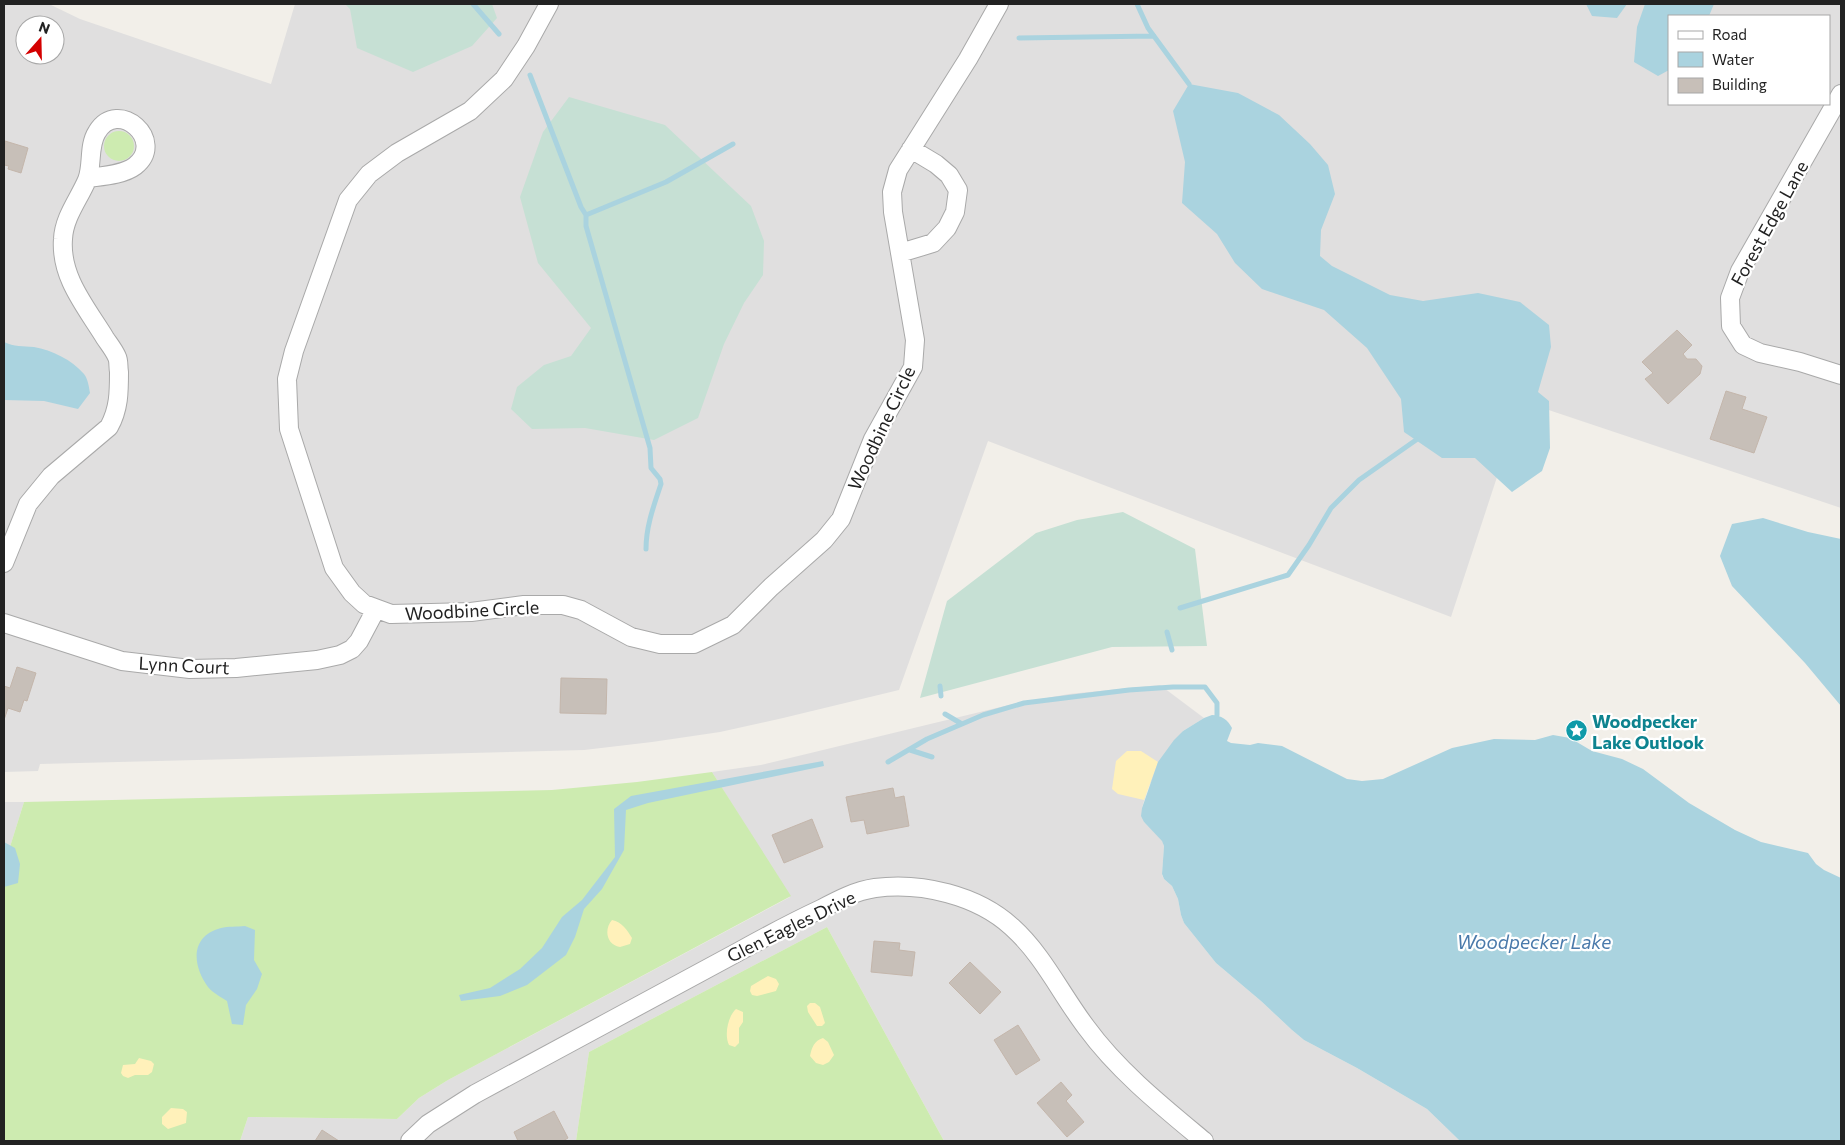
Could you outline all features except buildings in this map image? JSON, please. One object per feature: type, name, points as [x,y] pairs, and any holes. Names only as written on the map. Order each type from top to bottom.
[{"type":"street","name":"Woodbine Circle","points":[[549,4],[526,46],[504,79],[470,111],[397,154],[369,174],[348,200],[294,351],[288,379],[289,429],[334,568],[352,593],[364,604],[391,614],[470,612],[524,605],[563,605],[582,610],[631,637],[660,644],[694,644],[733,625],[771,587],[824,540],[841,519],[873,439],[913,367],[914,340],[893,212],[892,192],[898,170],[968,59],[999,4]]},
{"type":"street","name":"Forest Edge Lane","points":[[1841,94],[1740,272],[1730,298],[1731,326],[1743,345],[1760,353],[1800,362],[1841,375]]},
{"type":"street","points":[[900,253],[933,244],[947,228],[955,212],[958,190],[950,175],[936,164],[911,150]]},
{"type":"street","points":[[4,563],[28,504],[51,476],[108,426],[113,419],[120,396],[118,358],[72,284],[64,266],[62,238],[71,208],[88,178]]},
{"type":"street","name":"Lynn Court","points":[[4,623],[122,661],[190,668],[236,668],[317,660],[340,655],[352,649],[359,641],[376,609]]},
{"type":"street","name":"Glen Eagles Drive","points":[[410,1141],[428,1124],[475,1094],[784,927],[852,894],[874,888],[904,887],[933,889],[965,900],[998,916],[1012,926],[1042,962],[1093,1036],[1123,1069],[1171,1114],[1204,1141]]},
{"type":"shaded area","points":[[4,4],[49,4],[80,19],[271,84],[295,4],[1841,4],[1841,508],[1522,401],[1451,617],[988,441],[899,690],[720,732],[584,750],[40,764],[38,771],[4,772]]},
{"type":"shaded area","points":[[1160,685],[1204,718],[1183,731],[1148,787],[1142,808],[1144,822],[1162,840],[1164,846],[1162,875],[1172,886],[1178,899],[1184,923],[1216,963],[1304,1040],[1357,1068],[1427,1109],[1460,1141],[944,1141],[827,927],[589,1052],[576,1141],[240,1141],[248,1117],[397,1119],[419,1098],[448,1080],[790,897],[712,772],[761,765],[1013,704],[1069,694]]},
{"type":"shaded area","points":[[4,802],[24,802],[4,866]]},
{"type":"green space","points":[[345,4],[492,4],[497,18],[472,46],[413,72],[357,48],[350,9]]},
{"type":"green space","points":[[569,97],[665,125],[751,206],[764,241],[763,275],[744,303],[724,344],[698,418],[654,440],[585,428],[532,429],[511,409],[517,387],[544,365],[571,356],[591,328],[538,263],[520,197],[543,132]]},
{"type":"green space","points":[[119,131],[129,136],[134,146],[129,156],[119,161],[109,156],[104,146],[109,136]]},
{"type":"green space","points":[[1123,512],[1195,549],[1207,646],[1112,647],[920,698],[947,601],[1036,533],[1077,520]]},
{"type":"green space","points":[[712,772],[791,896],[448,1080],[419,1098],[397,1119],[248,1117],[240,1141],[4,1141],[4,866],[24,802],[552,790],[637,782]]},
{"type":"green space","points":[[827,927],[944,1141],[576,1141],[589,1052]]},
{"type":"sand","points":[[1127,751],[1141,751],[1158,762],[1144,800],[1118,794],[1112,789],[1116,761]]},
{"type":"sand","points":[[612,920],[621,924],[626,929],[632,938],[630,944],[620,947],[615,946],[609,940],[607,932]]},
{"type":"sand","points":[[768,976],[776,979],[779,984],[776,991],[757,996],[752,995],[750,991],[751,986]]},
{"type":"sand","points":[[810,1003],[815,1003],[820,1007],[825,1023],[822,1026],[817,1026],[808,1012],[807,1006]]},
{"type":"sand","points":[[736,1009],[743,1012],[743,1022],[739,1028],[739,1043],[735,1047],[729,1045],[727,1031],[731,1016]]},
{"type":"sand","points":[[823,1038],[828,1042],[834,1055],[829,1062],[823,1065],[816,1063],[810,1056],[814,1045]]},
{"type":"sand","points":[[139,1058],[151,1061],[154,1064],[152,1072],[148,1075],[135,1075],[128,1078],[123,1076],[121,1073],[123,1065],[135,1064]]},
{"type":"sand","points":[[171,1108],[183,1109],[187,1112],[186,1123],[168,1129],[162,1124],[162,1117]]},
{"type":"water","points":[[1586,4],[1627,4],[1617,18],[1592,16]]},
{"type":"water","points":[[1645,4],[1714,4],[1709,15],[1668,15],[1668,71],[1658,76],[1634,62],[1637,27]]},
{"type":"water","points":[[1189,84],[1238,93],[1279,115],[1310,144],[1328,165],[1335,194],[1321,230],[1320,256],[1332,266],[1390,295],[1423,301],[1478,293],[1520,302],[1549,325],[1551,347],[1538,392],[1549,401],[1550,448],[1542,471],[1512,492],[1475,458],[1442,458],[1404,432],[1401,399],[1367,348],[1324,310],[1262,289],[1235,263],[1217,234],[1182,203],[1185,162],[1173,111]]},
{"type":"water","points":[[4,342],[15,346],[41,348],[68,360],[85,376],[90,393],[78,409],[44,401],[4,400]]},
{"type":"water","points":[[1763,518],[1808,532],[1841,539],[1841,706],[1805,663],[1732,586],[1720,556],[1732,524]]},
{"type":"water","name":"Woodpecker Lake","points":[[1212,715],[1221,717],[1230,725],[1232,728],[1227,741],[1231,743],[1250,745],[1258,743],[1282,746],[1347,779],[1362,781],[1383,779],[1452,748],[1494,739],[1535,740],[1553,735],[1570,738],[1592,751],[1622,759],[1643,769],[1689,803],[1735,830],[1761,842],[1808,853],[1816,864],[1841,878],[1841,1141],[1460,1141],[1427,1109],[1357,1068],[1304,1040],[1216,963],[1184,923],[1178,899],[1172,886],[1164,879],[1162,874],[1164,846],[1162,841],[1144,822],[1141,816],[1158,762],[1183,731]]},
{"type":"water","points":[[823,761],[824,766],[648,803],[626,810],[624,850],[602,889],[584,909],[575,937],[566,955],[527,985],[500,996],[461,1001],[459,995],[490,988],[520,969],[542,948],[562,917],[582,900],[615,857],[614,809],[631,796]]},
{"type":"water","points":[[4,842],[15,848],[20,864],[18,883],[4,887]]},
{"type":"water","points":[[245,926],[255,930],[254,960],[262,974],[257,989],[246,1005],[243,1025],[232,1024],[227,1001],[208,987],[199,970],[197,952],[199,944],[211,932],[224,927]]},
{"type":"waterway","points":[[473,4],[499,34]]},
{"type":"waterway","points":[[1137,4],[1148,28],[1189,84]]},
{"type":"waterway","points":[[1019,38],[1154,36]]},
{"type":"waterway","points":[[530,75],[581,207],[586,215],[586,226],[650,448],[651,468],[660,479],[661,484],[649,524],[646,549]]},
{"type":"waterway","points":[[586,215],[666,182],[733,144]]},
{"type":"waterway","points":[[1180,608],[1288,575],[1331,508],[1359,480],[1416,440]]},
{"type":"waterway","points":[[1167,632],[1172,650]]},
{"type":"waterway","points":[[940,686],[941,696]]},
{"type":"waterway","points":[[888,762],[927,739],[983,715],[1024,703],[1129,690],[1205,687],[1217,703],[1217,715]]},
{"type":"waterway","points":[[945,714],[962,724]]},
{"type":"waterway","points":[[910,750],[932,757]]},
{"type":"place","name":"Woodpecker Lake Outlook","points":[[1576,731]]}]
